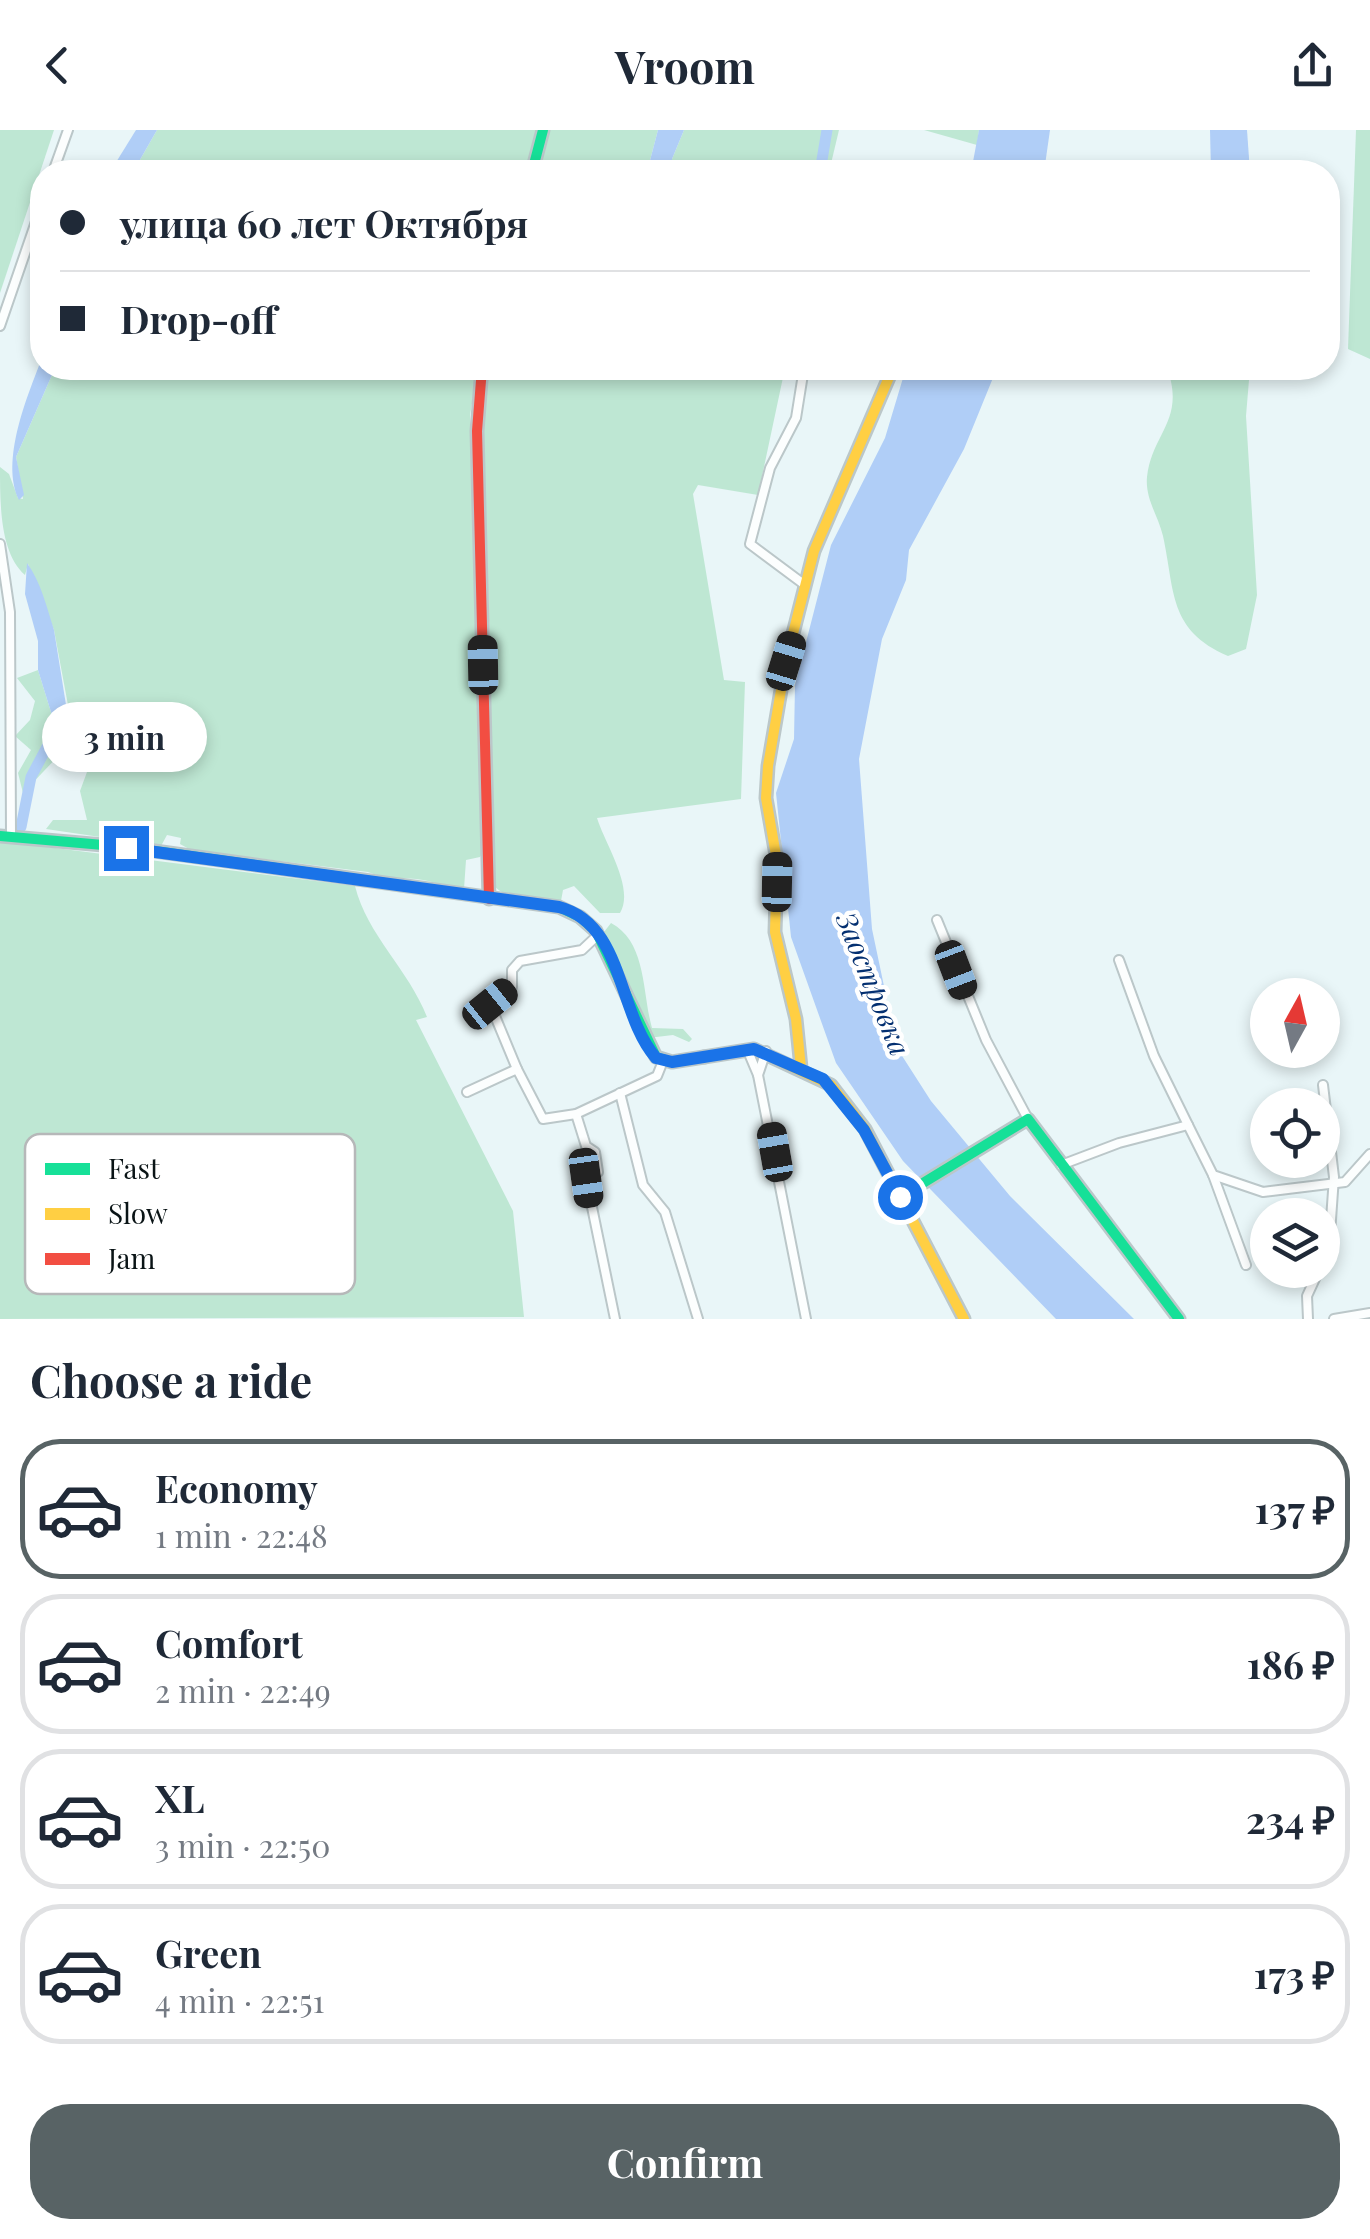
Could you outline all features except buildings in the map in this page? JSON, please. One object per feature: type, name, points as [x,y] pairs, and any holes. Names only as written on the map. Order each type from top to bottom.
[{"type":"street","points":[[58,160],[68,130]]},
{"type":"street","points":[[535,160],[543,130]]},
{"type":"street","points":[[0,326],[30,239]]},
{"type":"street","points":[[481,380],[477,432],[489,899]]},
{"type":"street","points":[[802,380],[796,418],[770,468],[750,544],[805,585]]},
{"type":"street","points":[[801,1068],[796,1019],[775,932],[777,861],[766,798],[786,661],[820,534],[889,380]]},
{"type":"street","points":[[0,544],[10,629],[6,836],[111,846],[573,910],[600,934],[644,1041],[664,1061]]},
{"type":"street","points":[[937,920],[979,1025],[1028,1119],[1179,1319]]},
{"type":"street","points":[[600,934],[582,950],[520,961],[512,970],[512,986],[490,1004],[517,1069],[543,1119],[576,1114],[620,1094],[657,1076],[664,1061]]},
{"type":"street","points":[[1118,960],[1154,1056],[1212,1175],[1246,1264]]},
{"type":"street","points":[[664,1061],[747,1049],[766,1051],[836,1091],[864,1130],[964,1319]]},
{"type":"street","points":[[747,1049],[758,1075],[806,1319]]},
{"type":"street","points":[[758,1075],[766,1051]]},
{"type":"street","points":[[466,1092],[517,1069]]},
{"type":"street","points":[[1323,1085],[1330,1198]]},
{"type":"street","points":[[620,1094],[643,1185],[665,1212],[698,1319]]},
{"type":"street","points":[[576,1114],[586,1146],[595,1152],[598,1172],[586,1178],[615,1319]]},
{"type":"street","points":[[900,1197],[1028,1119]]},
{"type":"street","points":[[1061,1165],[1119,1143],[1188,1125]]},
{"type":"street","points":[[1212,1175],[1263,1192],[1331,1184],[1345,1182],[1370,1154]]},
{"type":"street","points":[[1308,1319],[1307,1296],[1311,1288]]},
{"type":"street","points":[[1334,1319],[1370,1313]]},
{"type":"green space","points":[[0,130],[54,130],[44,160],[30,160],[30,202],[0,293]]},
{"type":"green space","points":[[157,130],[538,130],[529,160],[140,160]]},
{"type":"green space","points":[[548,130],[658,130],[650,160],[539,160]]},
{"type":"green space","points":[[684,130],[839,130],[832,160],[672,159]]},
{"type":"green space","points":[[924,130],[979,130],[977,145]]},
{"type":"green space","points":[[1356,130],[1370,130],[1370,359],[1348,349]]},
{"type":"green space","points":[[50,380],[476,380],[470,415],[484,850],[480,857],[466,860],[464,889],[368,872],[191,850],[180,844],[181,838],[167,835],[161,846],[46,829],[53,820],[87,820],[80,791],[87,772],[76,748],[54,630],[28,564],[25,575],[6,541],[0,467],[9,474],[18,498],[23,499],[16,457]]},
{"type":"green space","points":[[487,380],[782,380],[758,495],[698,485],[693,494],[724,680],[745,682],[741,799],[597,818],[624,891],[620,913],[600,913],[574,886],[563,890],[561,901],[545,902],[505,894],[493,884],[489,682],[496,652],[490,650],[482,410]]},
{"type":"green space","points":[[1170,380],[1249,380],[1246,416],[1257,595],[1246,649],[1228,656],[1208,646],[1184,621],[1148,493],[1150,462],[1170,414]]},
{"type":"green space","points":[[38,670],[63,751],[23,793],[18,773],[31,750],[15,736],[30,720],[35,701],[17,678]]},
{"type":"green space","points":[[0,841],[355,886],[369,921],[419,1000],[427,1017],[416,1020],[513,1211],[524,1317],[0,1319]]},
{"type":"green space","points":[[611,923],[623,932],[637,955],[652,1028],[683,1029],[692,1039],[689,1042],[673,1035],[648,1038],[608,945],[604,932]]},
{"type":"water","points":[[136,130],[157,130],[140,160],[117,160]]},
{"type":"water","points":[[658,130],[684,130],[672,160],[650,160]]},
{"type":"water","points":[[979,130],[1050,130],[1046,160],[973,160]]},
{"type":"water","points":[[1210,130],[1247,130],[1249,160],[1211,160]]},
{"type":"water","points":[[34,380],[50,380],[16,457],[24,495],[19,500],[12,467],[23,410]]},
{"type":"water","name":"Заостровка","points":[[902,380],[992,380],[964,449],[909,550],[906,580],[882,639],[859,759],[872,929],[897,1048],[931,1101],[1010,1196],[1134,1319],[1056,1319],[903,1161],[836,1063],[791,937],[776,793],[794,739],[795,685],[831,545],[885,438]]},
{"type":"water","points":[[27,563],[40,587],[54,630],[74,755],[63,751],[38,670],[38,641],[25,594]]},
{"type":"waterway","points":[[822,160],[827,130]]},
{"type":"waterway","points":[[21,827],[31,777],[57,728]]},
{"type":"traffic: fast","points":[[535,160],[543,130]]},
{"type":"traffic: fast","points":[[0,836],[126,847],[559,907],[580,917],[596,931],[656,1057],[672,1062],[704,1057]]},
{"type":"traffic: fast","points":[[900,1197],[1028,1119],[1179,1319]]},
{"type":"traffic: slow","points":[[801,1068],[796,1019],[775,932],[777,861],[766,798],[768,766],[786,661],[814,551],[888,380]]},
{"type":"traffic: slow","points":[[704,1057],[754,1049],[831,1085],[865,1129],[964,1319]]},
{"type":"traffic: jam","points":[[481,380],[477,431],[489,899]]},
{"type":"route","points":[[126,848],[559,907],[582,914],[600,934],[644,1041],[656,1058],[672,1062],[754,1049],[823,1079],[864,1130],[900,1197]]}]
